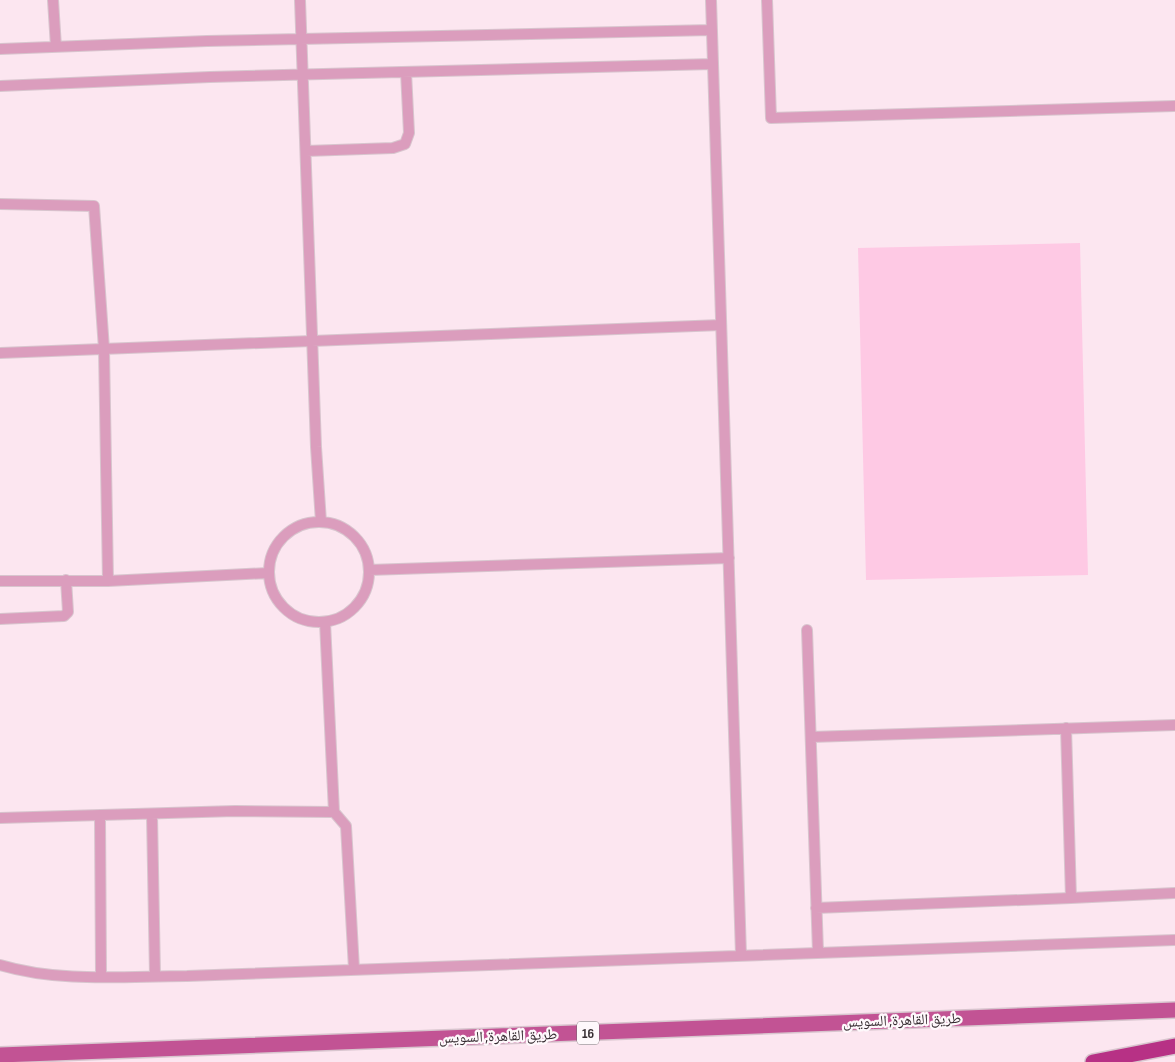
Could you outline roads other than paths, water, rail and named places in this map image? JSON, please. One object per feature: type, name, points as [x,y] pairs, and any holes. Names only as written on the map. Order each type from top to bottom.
[{"type":"highway","points":[[1093,1062],[1175,1046]]},
{"type":"main road","name":"طريق القاهرة, السويس","points":[[0,1055],[1175,1010]]},
{"type":"lane","points":[[53,0],[56,47]]},
{"type":"lane","points":[[300,0],[312,341],[321,522]]},
{"type":"lane","points":[[711,0],[741,955]]},
{"type":"lane","points":[[767,0],[771,118],[1175,106]]},
{"type":"lane","points":[[0,49],[712,30]]},
{"type":"lane","points":[[0,86],[303,75],[713,64]]},
{"type":"lane","points":[[306,151],[393,148],[405,144],[408,133],[406,72]]},
{"type":"lane","points":[[0,204],[94,206],[104,349],[108,581]]},
{"type":"lane","points":[[0,353],[722,325]]},
{"type":"lane","points":[[321,522],[339,526],[355,536],[365,552],[369,570],[367,588],[358,604],[343,616],[325,622],[307,621],[290,613],[277,600],[268,573],[275,547],[286,533],[303,524],[321,522]]},
{"type":"lane","points":[[369,570],[729,558]]},
{"type":"lane","points":[[0,581],[108,581],[268,573]]},
{"type":"lane","points":[[0,619],[64,616],[68,612],[66,580]]},
{"type":"lane","points":[[325,622],[334,812],[346,826],[354,969]]},
{"type":"lane","points":[[807,630],[818,952]]},
{"type":"lane","points":[[811,736],[1175,725]]},
{"type":"lane","points":[[1066,728],[1071,898]]},
{"type":"lane","points":[[0,818],[152,815],[235,811],[334,812]]},
{"type":"lane","points":[[152,815],[155,976]]},
{"type":"lane","points":[[100,816],[101,976]]},
{"type":"lane","points":[[816,908],[1175,894]]},
{"type":"lane","points":[[0,965],[21,971],[73,977],[155,976],[1175,940]]}]
